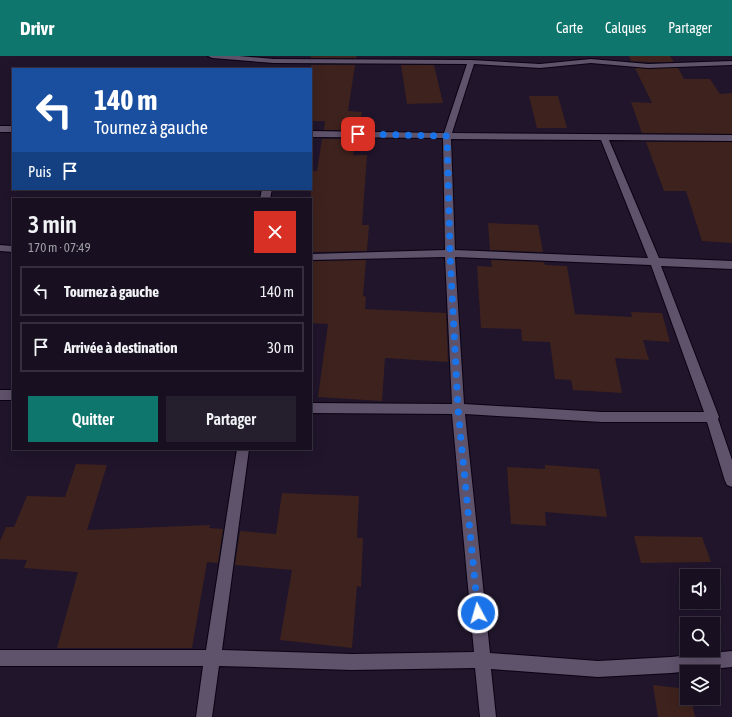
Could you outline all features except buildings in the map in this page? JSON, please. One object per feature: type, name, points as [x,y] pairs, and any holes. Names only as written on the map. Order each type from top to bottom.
[{"type":"street","points":[[212,56],[274,61],[471,62],[540,66],[591,61],[648,66],[732,63]]},
{"type":"street","points":[[471,62],[447,136],[450,253],[458,409],[488,717]]},
{"type":"street","points":[[0,129],[12,129]]},
{"type":"street","points":[[312,134],[732,138]]},
{"type":"street","points":[[604,137],[656,262],[713,417],[732,481]]},
{"type":"street","points":[[0,248],[12,249]]},
{"type":"street","points":[[312,257],[450,253],[732,265]]},
{"type":"street","points":[[0,394],[12,395]]},
{"type":"street","points":[[312,408],[458,409],[602,417],[713,417]]},
{"type":"street","points":[[204,717],[243,450]]},
{"type":"street","points":[[0,658],[213,658],[352,662],[482,660],[598,669],[671,665],[732,659]]},
{"type":"route","points":[[358,134],[447,136],[450,253],[458,409],[478,613]]}]
